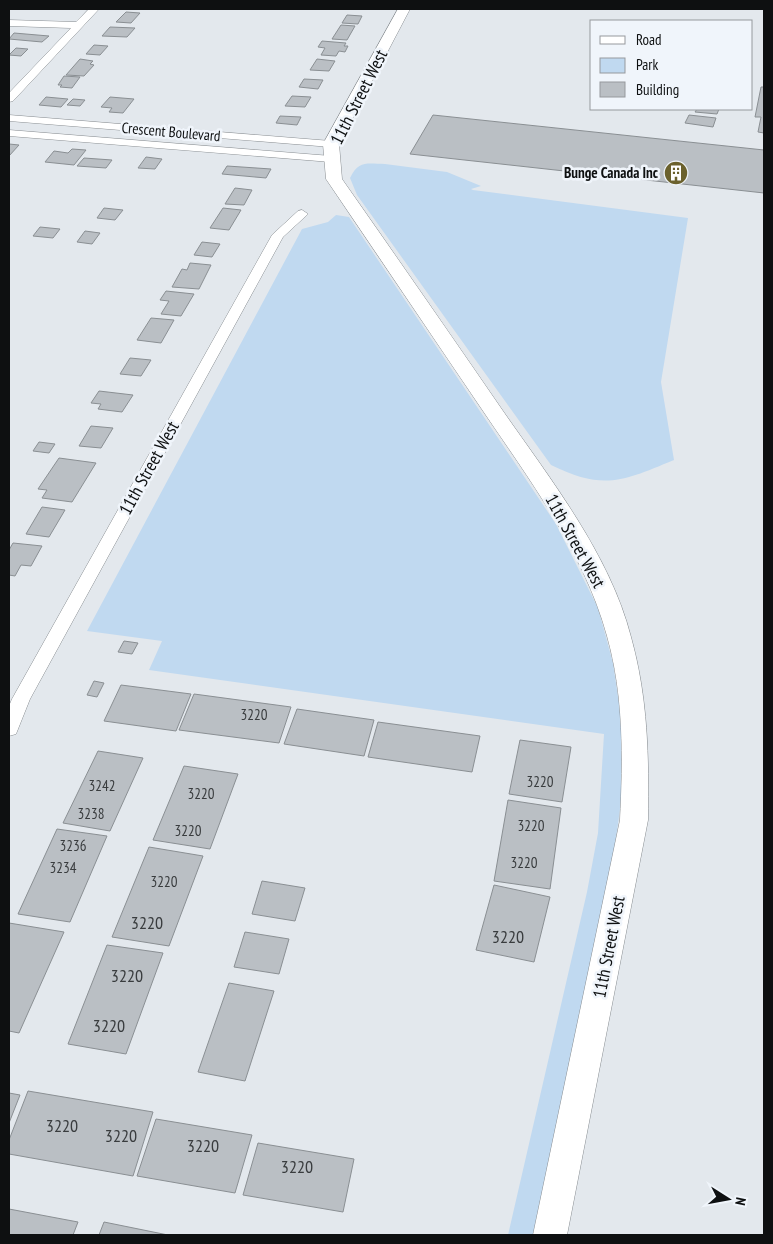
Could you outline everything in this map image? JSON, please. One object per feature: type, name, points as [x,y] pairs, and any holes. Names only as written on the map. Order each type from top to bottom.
[{"type":"main road","name":"11th Street West","points":[[404,9],[331,152],[334,179],[343,195],[552,497],[597,576],[619,635],[632,694],[635,743],[634,820],[550,1235]]},
{"type":"street","points":[[9,99],[94,9]]},
{"type":"street","points":[[9,23],[79,25]]},
{"type":"street","name":"Crescent Boulevard","points":[[9,118],[331,152]]},
{"type":"street","name":"Crescent Boulevard","points":[[9,133],[331,152]]},
{"type":"street","name":"11th Street West","points":[[9,730],[15,698],[278,235],[302,214]]},
{"type":"green space","points":[[364,164],[385,164],[447,172],[481,186],[471,189],[473,190],[688,218],[661,382],[674,460],[627,478],[613,480],[585,478],[551,465],[357,195],[350,178],[353,172]]},
{"type":"green space","points":[[336,215],[349,217],[556,524],[598,608],[613,663],[623,730],[622,794],[613,861],[533,1235],[508,1235],[587,892],[598,833],[604,734],[149,670],[162,641],[87,631],[302,229],[328,222]]},
{"type":"building","points":[[126,12],[140,13],[131,23],[116,22]]},
{"type":"building","points":[[347,15],[362,16],[358,24],[342,23]]},
{"type":"building","points":[[341,25],[355,26],[347,40],[332,39]]},
{"type":"building","points":[[110,27],[135,28],[127,37],[102,36]]},
{"type":"building","points":[[14,33],[49,36],[42,42],[9,39]]},
{"type":"building","points":[[322,41],[346,43],[344,46],[348,46],[345,52],[339,51],[336,56],[321,55],[325,48],[318,47]]},
{"type":"building","points":[[94,45],[108,46],[100,55],[86,54]]},
{"type":"building","points":[[16,48],[28,49],[21,56],[9,55]]},
{"type":"building","points":[[80,59],[93,61],[90,64],[94,65],[84,76],[66,75]]},
{"type":"building","points":[[317,59],[335,61],[329,71],[310,70]]},
{"type":"building","points":[[64,76],[80,77],[72,88],[60,87],[62,85],[58,85]]},
{"type":"building","points":[[304,79],[323,80],[318,89],[299,87]]},
{"type":"building","points":[[761,87],[764,87],[764,133],[758,132],[761,117],[755,117]]},
{"type":"building","points":[[292,96],[311,97],[305,107],[285,106]]},
{"type":"building","points":[[46,97],[68,99],[61,107],[39,105]]},
{"type":"building","points":[[110,97],[134,99],[123,113],[109,112],[112,108],[101,107]]},
{"type":"building","points":[[73,99],[85,100],[80,106],[67,105]]},
{"type":"building","points":[[696,110],[719,110],[717,114],[695,112]]},
{"type":"building","name":"Bunge Canada Inc","points":[[433,115],[764,150],[764,193],[410,154]]},
{"type":"building","points":[[689,115],[716,118],[713,127],[685,123]]},
{"type":"building","points":[[280,116],[301,117],[297,125],[276,123]]},
{"type":"building","points":[[9,144],[19,145],[9,156]]},
{"type":"building","points":[[72,149],[86,150],[74,165],[45,162],[54,151],[68,153]]},
{"type":"building","points":[[146,157],[162,159],[155,169],[138,168]]},
{"type":"building","points":[[84,158],[112,160],[106,168],[77,166]]},
{"type":"building","points":[[227,166],[271,169],[266,178],[222,174]]},
{"type":"building","points":[[235,188],[252,190],[244,205],[225,204]]},
{"type":"building","points":[[104,208],[123,210],[115,220],[97,218]]},
{"type":"building","points":[[223,208],[241,210],[229,230],[210,228]]},
{"type":"building","points":[[40,227],[60,229],[53,238],[33,236]]},
{"type":"building","points":[[85,231],[100,233],[92,244],[77,242]]},
{"type":"building","points":[[202,242],[220,244],[212,257],[194,255]]},
{"type":"building","points":[[190,263],[211,265],[199,289],[172,287],[182,269],[187,270]]},
{"type":"building","points":[[166,291],[194,294],[181,316],[161,314],[169,301],[160,300]]},
{"type":"building","points":[[151,318],[174,320],[161,343],[137,340]]},
{"type":"building","points":[[130,358],[151,360],[141,376],[120,374]]},
{"type":"building","points":[[99,391],[133,395],[122,412],[98,409],[101,404],[91,403]]},
{"type":"building","points":[[91,426],[113,428],[101,448],[79,446]]},
{"type":"building","points":[[39,442],[55,444],[49,453],[33,451]]},
{"type":"building","points":[[59,458],[96,463],[72,502],[42,498],[47,490],[38,489]]},
{"type":"building","points":[[42,507],[65,510],[49,537],[26,534]]},
{"type":"building","points":[[13,543],[42,546],[31,566],[21,565],[15,576],[9,575],[9,550]]},
{"type":"building","points":[[124,641],[138,643],[132,654],[118,652]]},
{"type":"building","points":[[94,681],[104,683],[97,697],[87,695]]},
{"type":"building","points":[[121,685],[191,694],[176,731],[104,721]]},
{"type":"building","points":[[194,694],[291,707],[279,743],[179,730]]},
{"type":"building","points":[[297,709],[374,720],[364,756],[284,744]]},
{"type":"building","points":[[378,722],[480,736],[472,772],[368,757]]},
{"type":"building","points":[[520,740],[571,747],[562,802],[509,794]]},
{"type":"building","points":[[98,751],[143,758],[110,831],[63,823]]},
{"type":"building","points":[[184,766],[238,774],[210,849],[153,840]]},
{"type":"building","points":[[508,800],[561,808],[550,889],[494,881]]},
{"type":"building","points":[[57,829],[107,836],[70,922],[18,914]]},
{"type":"building","points":[[149,847],[203,856],[169,946],[112,937]]},
{"type":"building","points":[[262,881],[305,888],[295,921],[252,914]]},
{"type":"building","points":[[494,885],[550,897],[534,962],[476,950]]},
{"type":"building","points":[[9,923],[64,932],[19,1033],[9,1031]]},
{"type":"building","points":[[245,932],[289,939],[279,974],[234,967]]},
{"type":"building","points":[[107,945],[163,953],[126,1054],[68,1044]]},
{"type":"building","points":[[229,983],[274,991],[245,1081],[198,1072]]},
{"type":"building","points":[[28,1091],[153,1112],[133,1176],[9,1154],[9,1140]]},
{"type":"building","points":[[9,1093],[20,1095],[9,1123]]},
{"type":"building","points":[[156,1119],[252,1135],[235,1193],[137,1176]]},
{"type":"building","points":[[258,1143],[354,1159],[343,1212],[243,1195]]},
{"type":"building","points":[[9,1209],[78,1222],[73,1235],[9,1235]]},
{"type":"building","points":[[104,1222],[168,1235],[99,1235]]},
{"type":"place","name":"Bunge Canada Inc","points":[[676,173]]}]
